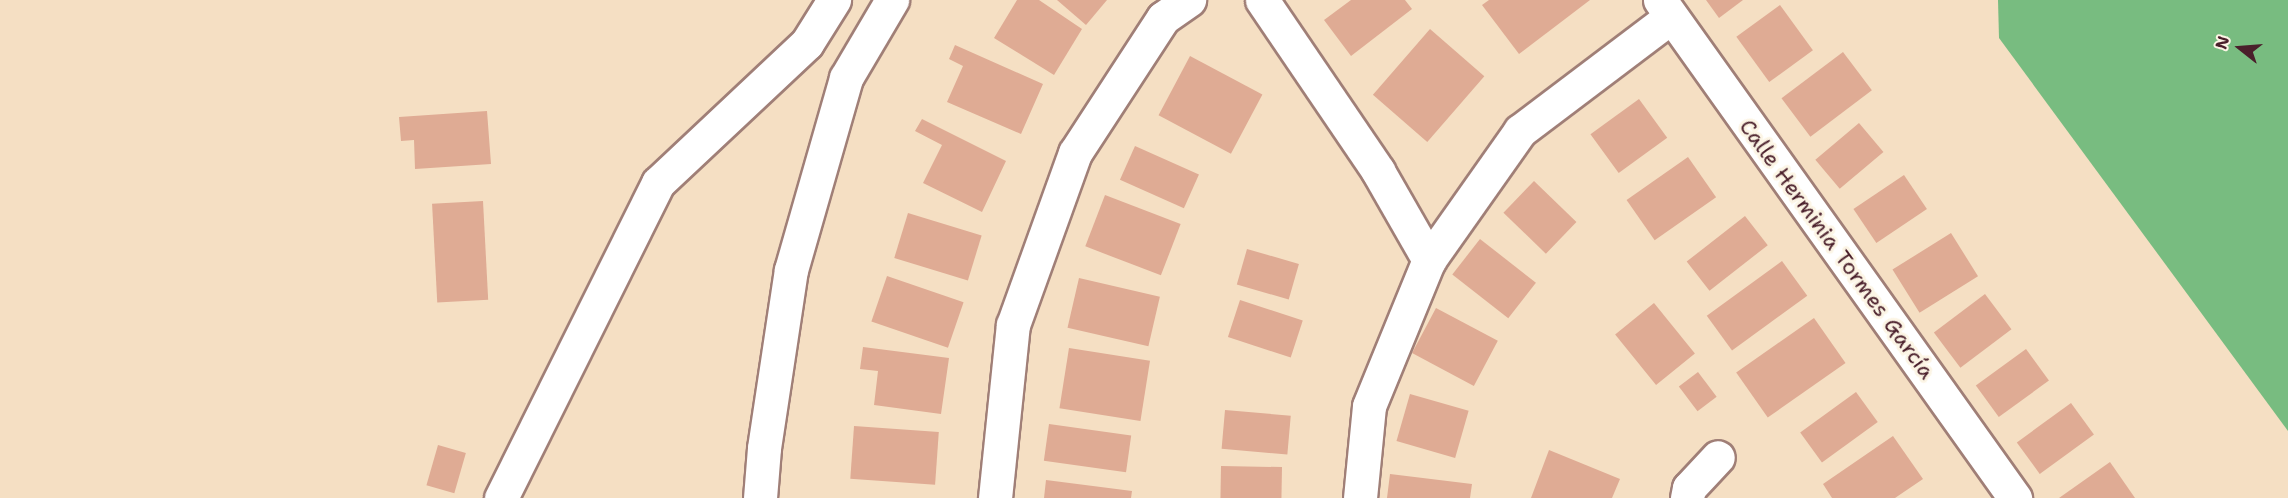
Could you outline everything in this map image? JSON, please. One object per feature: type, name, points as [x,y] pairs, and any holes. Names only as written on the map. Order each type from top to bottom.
[{"type":"street","points":[[501,498],[658,183],[807,43],[834,0]]},
{"type":"street","points":[[760,498],[764,448],[791,270],[846,78],[892,0]]},
{"type":"street","points":[[995,498],[1013,326],[1075,153],[1163,18],[1189,0]]},
{"type":"street","points":[[1262,0],[1378,171],[1430,260]]},
{"type":"street","points":[[1360,498],[1369,406],[1430,260],[1520,131],[1665,8]]},
{"type":"street","name":"Calle Herminia Tormes García","points":[[1665,8],[2015,498]]},
{"type":"street","points":[[807,43],[846,78]]},
{"type":"street","points":[[1687,498],[1689,488],[1718,457]]},
{"type":"green space","points":[[1998,0],[2288,0],[2288,431],[1999,38]]},
{"type":"building","points":[[1017,0],[1039,0],[1082,29],[1054,75],[994,38]]},
{"type":"building","points":[[1057,0],[1107,0],[1086,25]]},
{"type":"building","points":[[1351,0],[1405,0],[1412,9],[1351,56],[1324,20]]},
{"type":"building","points":[[1489,0],[1590,0],[1519,54],[1482,5]]},
{"type":"building","points":[[1706,0],[1743,0],[1719,18]]},
{"type":"building","points":[[1780,5],[1813,50],[1769,82],[1736,37]]},
{"type":"building","points":[[1430,29],[1484,76],[1427,142],[1373,95]]},
{"type":"building","points":[[955,45],[1043,84],[1021,134],[947,102],[963,66],[949,59]]},
{"type":"building","points":[[1843,52],[1872,90],[1810,137],[1782,98]]},
{"type":"building","points":[[1190,56],[1262,94],[1231,154],[1159,115]]},
{"type":"building","points":[[1639,99],[1667,138],[1619,173],[1590,134]]},
{"type":"building","points":[[487,111],[491,164],[415,169],[414,140],[401,141],[399,117]]},
{"type":"building","points":[[922,119],[1006,161],[982,212],[923,183],[942,145],[915,131]]},
{"type":"building","points":[[1859,123],[1883,152],[1840,189],[1815,160]]},
{"type":"building","points":[[1135,146],[1199,174],[1184,208],[1120,180]]},
{"type":"building","points":[[1688,157],[1716,197],[1655,240],[1627,200]]},
{"type":"building","points":[[1904,175],[1927,209],[1876,243],[1853,209]]},
{"type":"building","points":[[1534,181],[1576,222],[1546,254],[1503,213]]},
{"type":"building","points":[[1105,195],[1181,224],[1161,275],[1085,246]]},
{"type":"building","points":[[483,201],[488,300],[437,303],[432,204]]},
{"type":"building","points":[[908,213],[982,236],[968,280],[894,258]]},
{"type":"building","points":[[1745,216],[1768,245],[1709,291],[1687,262]]},
{"type":"building","points":[[1951,233],[1978,276],[1920,313],[1892,270]]},
{"type":"building","points":[[1480,239],[1536,283],[1508,318],[1452,274]]},
{"type":"building","points":[[1247,249],[1299,264],[1289,299],[1237,285]]},
{"type":"building","points":[[1782,261],[1807,296],[1732,350],[1707,316]]},
{"type":"building","points":[[887,276],[964,302],[948,348],[871,321]]},
{"type":"building","points":[[1079,278],[1160,297],[1148,346],[1068,328]]},
{"type":"building","points":[[1985,294],[2011,329],[1960,368],[1934,333]]},
{"type":"building","points":[[1240,300],[1303,320],[1291,357],[1228,337]]},
{"type":"building","points":[[1654,303],[1695,354],[1656,385],[1615,334]]},
{"type":"building","points":[[1436,308],[1498,341],[1474,386],[1412,353]]},
{"type":"building","points":[[1814,318],[1846,363],[1768,418],[1736,372]]},
{"type":"building","points":[[863,347],[949,358],[941,414],[874,405],[878,371],[860,369]]},
{"type":"building","points":[[1069,348],[1150,361],[1140,421],[1059,408]]},
{"type":"building","points":[[2026,349],[2049,381],[1999,417],[1976,385]]},
{"type":"building","points":[[1698,372],[1717,397],[1697,411],[1679,386]]},
{"type":"building","points":[[1856,392],[1878,422],[1822,462],[1800,433]]},
{"type":"building","points":[[1410,394],[1469,411],[1455,458],[1396,441]]},
{"type":"building","points":[[2071,403],[2094,435],[2040,474],[2017,442]]},
{"type":"building","points":[[1225,410],[1291,416],[1287,455],[1222,449]]},
{"type":"building","points":[[1049,424],[1131,436],[1126,472],[1044,461]]},
{"type":"building","points":[[854,426],[939,432],[935,485],[850,479]]},
{"type":"building","points":[[1893,436],[1923,479],[1895,498],[1832,498],[1823,484]]},
{"type":"building","points":[[438,445],[466,453],[454,493],[426,485]]},
{"type":"building","points":[[1549,450],[1620,479],[1612,498],[1531,498]]},
{"type":"building","points":[[2110,462],[2135,498],[2059,498]]},
{"type":"building","points":[[1221,466],[1282,467],[1281,498],[1220,498]]},
{"type":"building","points":[[1390,474],[1472,484],[1470,498],[1387,498]]},
{"type":"building","points":[[1046,480],[1132,491],[1131,498],[1044,498]]}]
